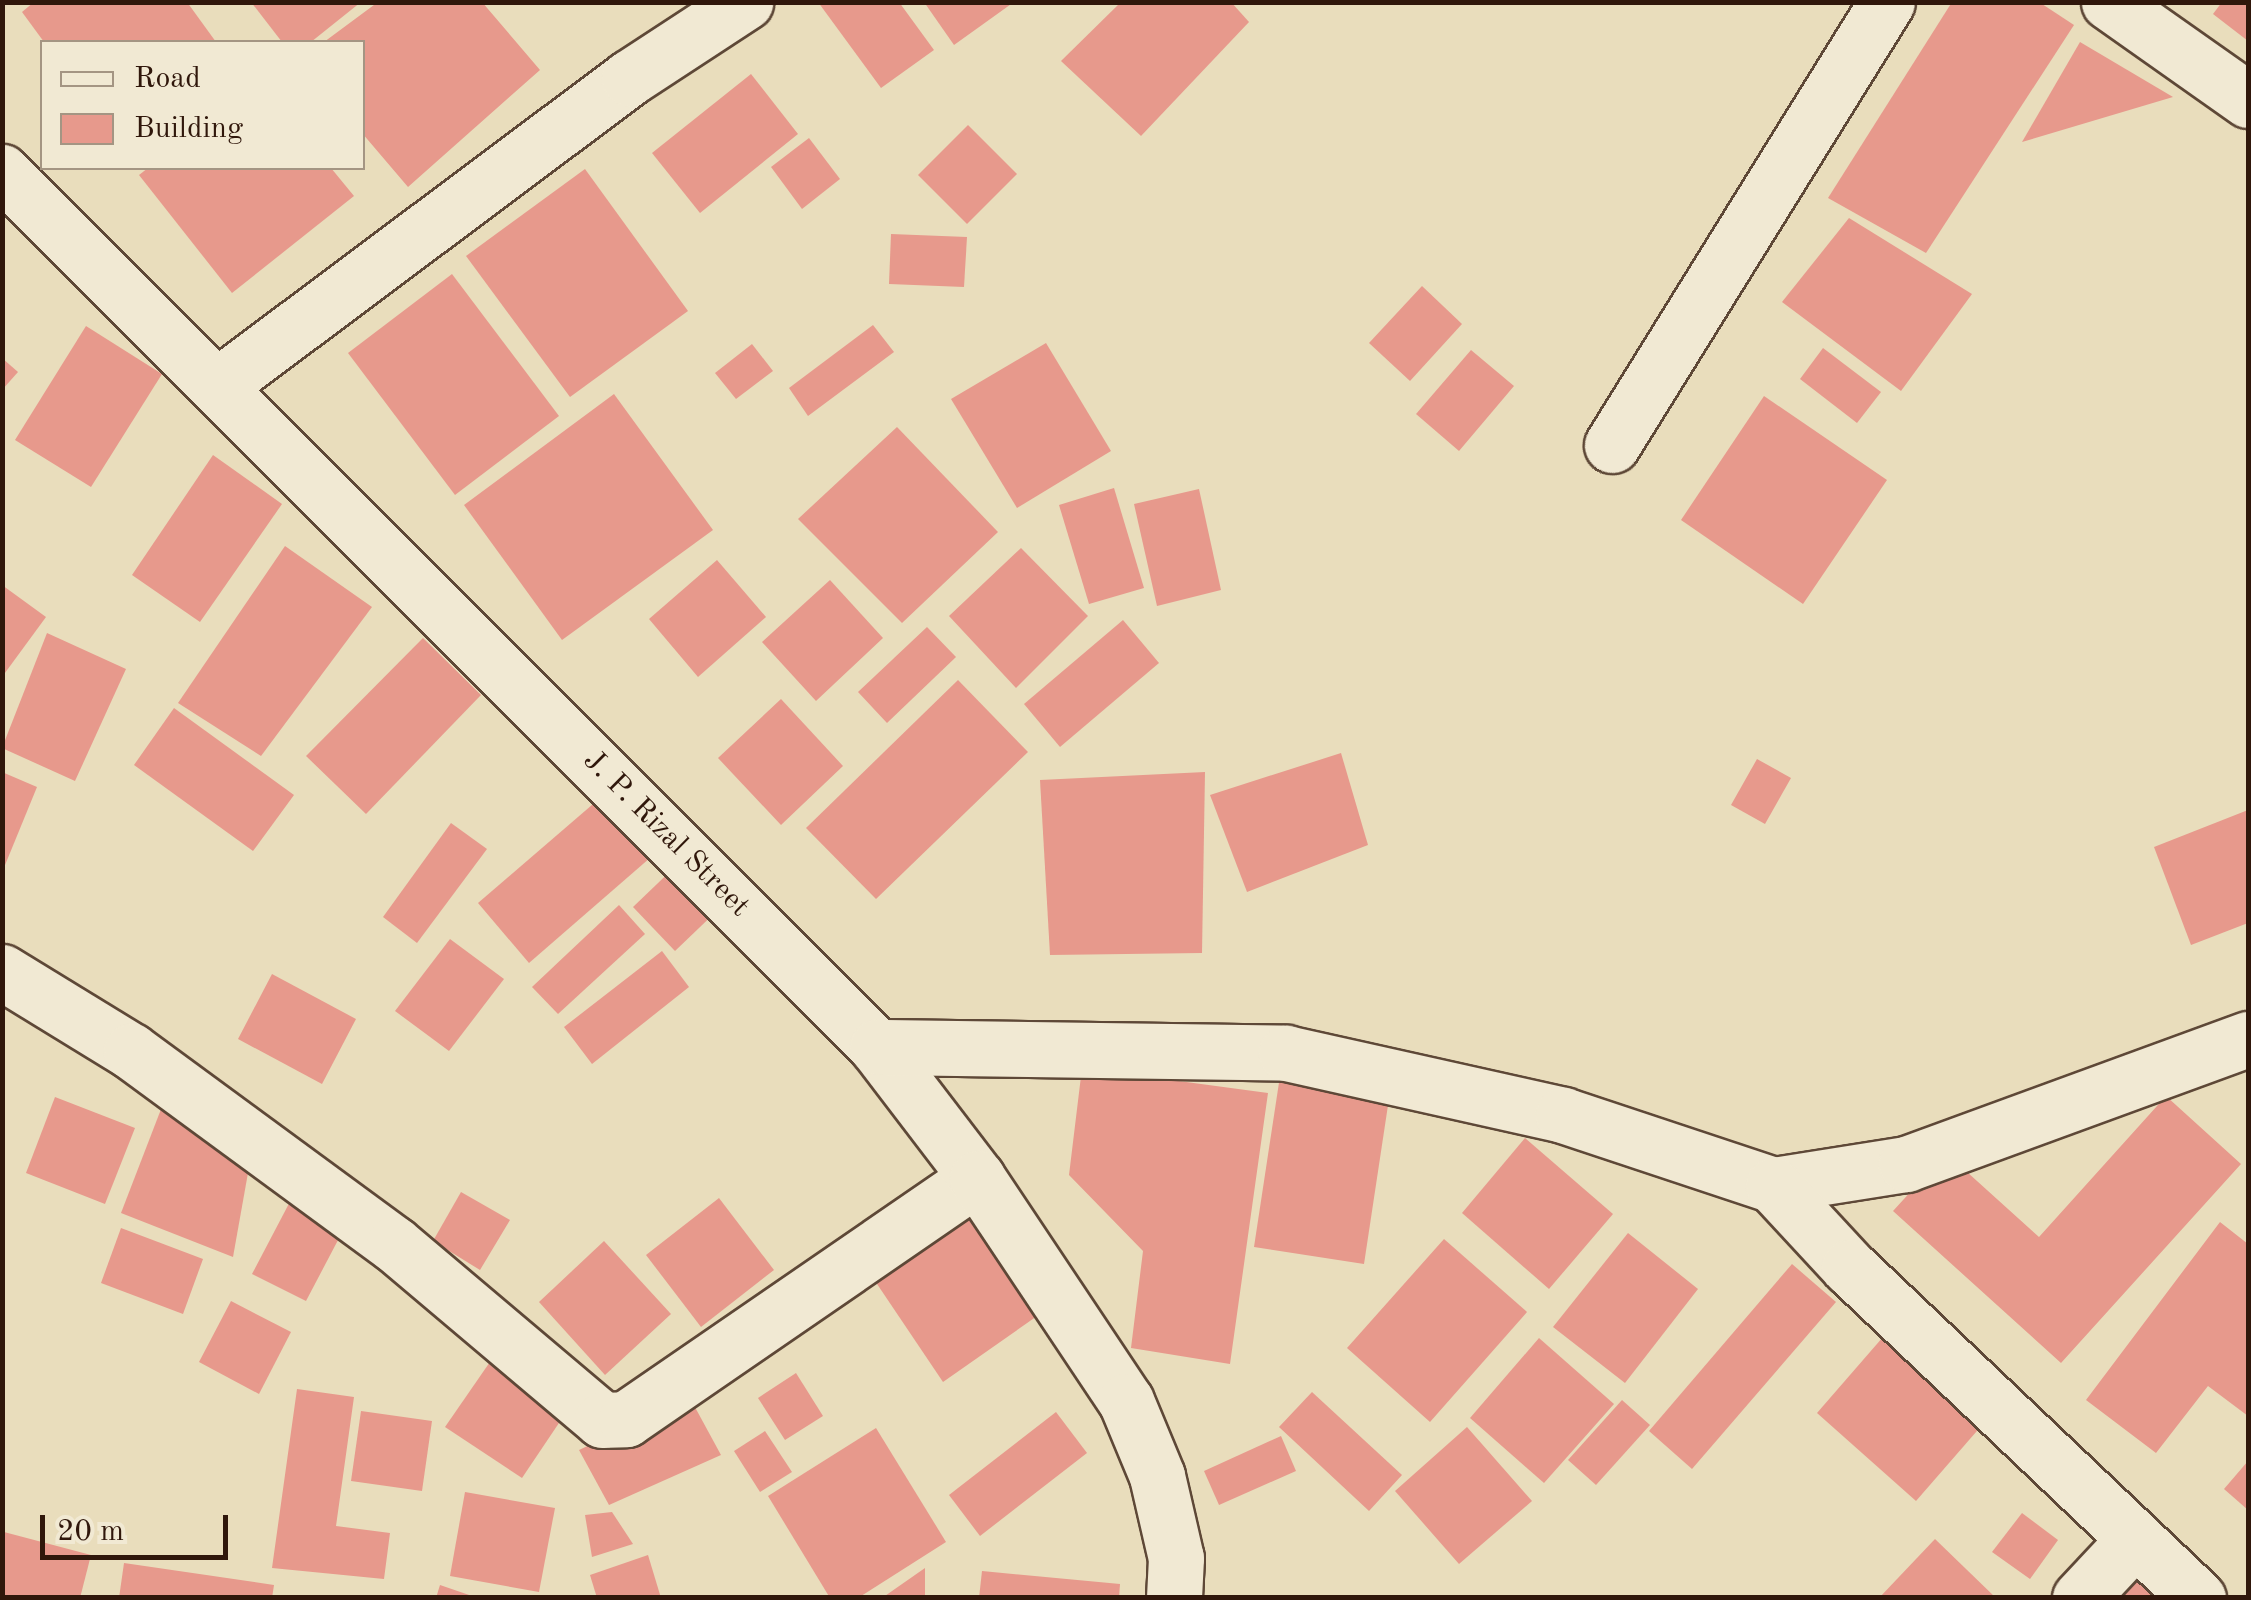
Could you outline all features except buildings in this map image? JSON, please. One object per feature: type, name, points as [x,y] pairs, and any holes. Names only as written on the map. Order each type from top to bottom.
[{"type":"street","points":[[220,384],[629,78],[745,2]]},
{"type":"street","points":[[1612,445],[1887,2]]},
{"type":"street","points":[[2109,2],[2248,100]]},
{"type":"street","name":"J. P. Rizal Street","points":[[2,172],[42,219],[220,384],[877,1047],[976,1178],[1126,1401],[1158,1476],[1176,1558],[1174,1598]]},
{"type":"street","points":[[2,972],[130,1052],[394,1244],[602,1420],[626,1419],[976,1178]]},
{"type":"street","points":[[877,1047],[1286,1053],[1544,1110],[1773,1185],[1906,1164],[2248,1039]]},
{"type":"street","points":[[1773,1185],[1849,1267],[2198,1598]]},
{"type":"street","points":[[2080,1598],[2135,1539]]}]
